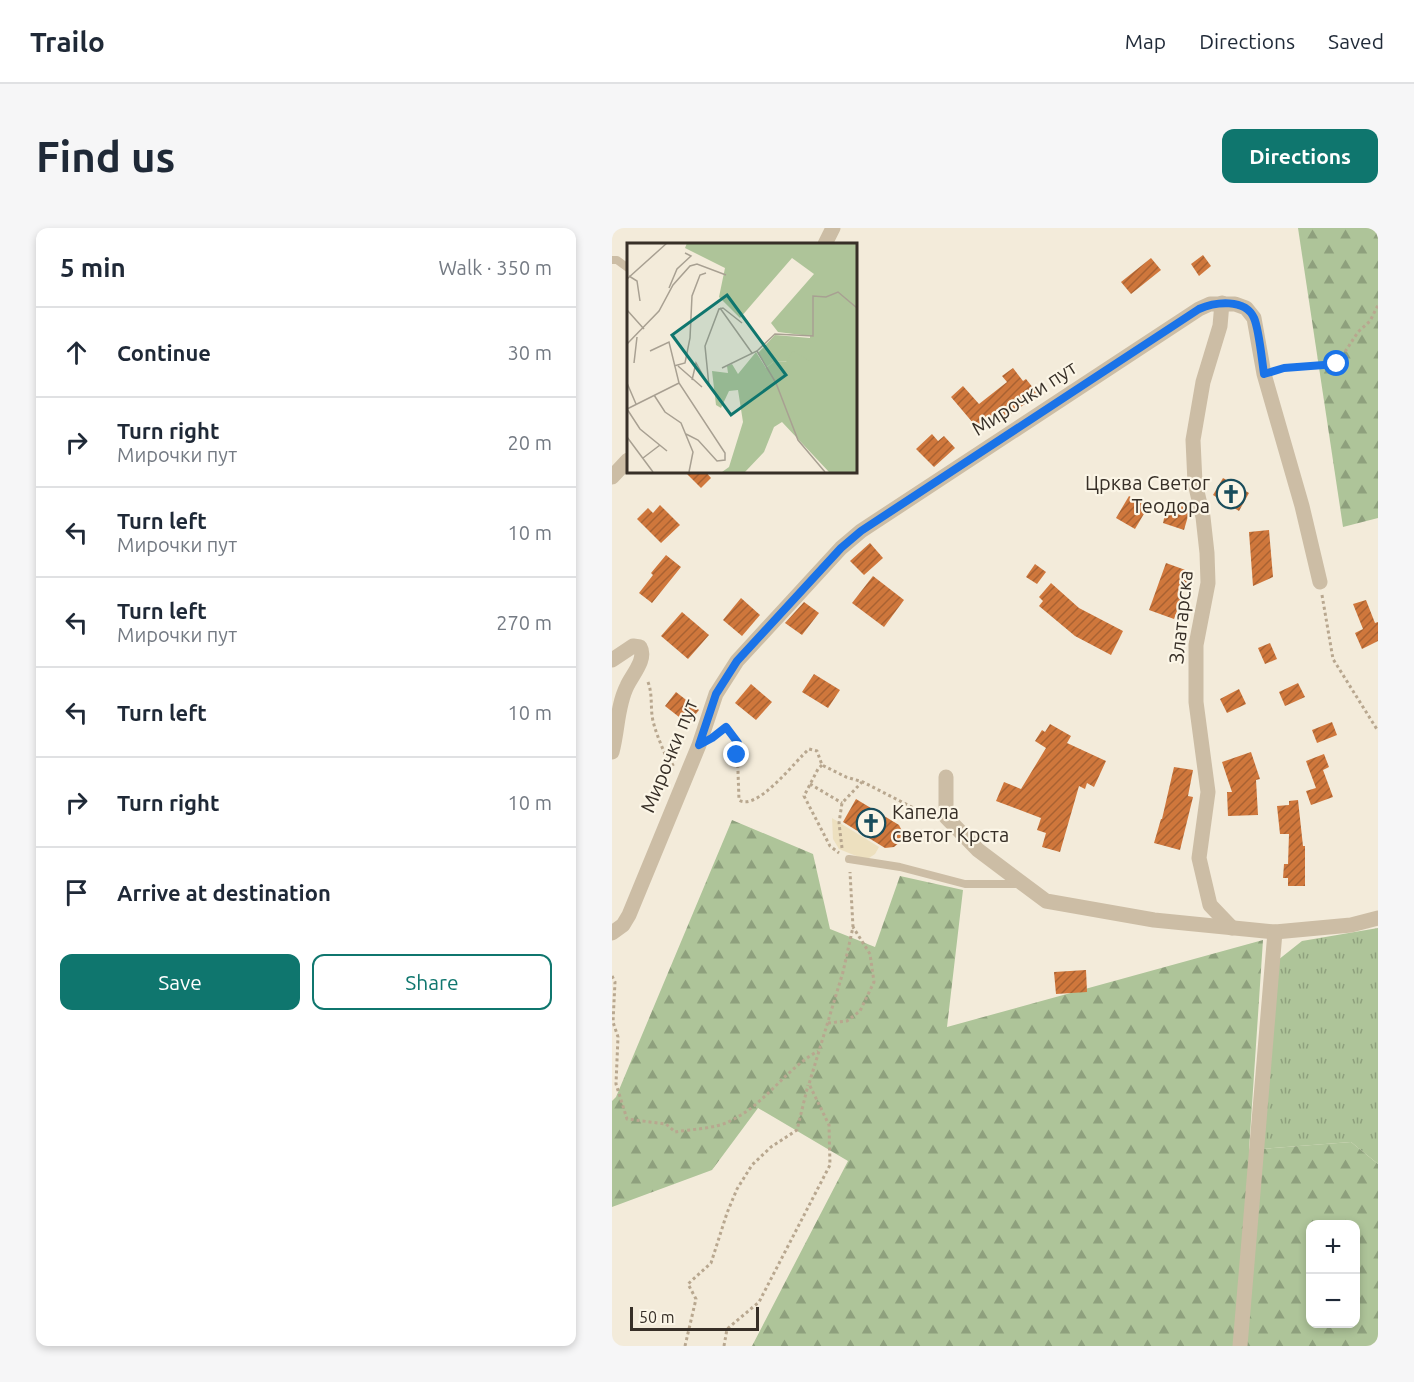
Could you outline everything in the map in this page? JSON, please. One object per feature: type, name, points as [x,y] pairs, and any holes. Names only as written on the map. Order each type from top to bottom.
[{"type":"street","points":[[826,243],[833,228]]},
{"type":"street","points":[[1222,303],[1246,308],[1254,318],[1264,374],[1302,506],[1320,582]]},
{"type":"street","name":"Мирочки пут","points":[[612,933],[623,925],[629,915],[699,745],[716,694],[737,661],[841,548],[861,531],[1190,315],[1210,304],[1222,303]]},
{"type":"street","name":"Златарска","points":[[1222,303],[1220,326],[1203,382],[1193,440],[1195,483],[1203,517],[1208,583],[1197,645],[1196,702],[1208,792],[1199,858],[1210,905],[1232,928]]},
{"type":"street","points":[[612,477],[627,461]]},
{"type":"street","points":[[612,660],[636,645],[642,651],[639,664],[621,701],[612,752]]},
{"type":"street","points":[[946,777],[946,817],[978,850],[1046,901],[1154,920],[1275,932],[1351,925],[1378,918]]},
{"type":"street","points":[[1240,1346],[1275,932]]},
{"type":"lane","points":[[612,260],[617,260],[627,267]]},
{"type":"lane","points":[[849,859],[900,867],[965,884],[1022,884]]},
{"type":"path","points":[[1264,374],[1284,368],[1337,364],[1358,332],[1370,321],[1378,304]]},
{"type":"path","points":[[1320,582],[1333,659],[1378,731]]},
{"type":"path","points":[[639,664],[651,689],[652,718],[670,766],[726,727],[738,743],[740,800],[744,803],[759,797],[781,781],[809,749],[818,751],[822,765],[955,827]]},
{"type":"path","points":[[822,765],[804,796],[830,846],[844,856],[840,843],[839,823],[842,802],[862,782]]},
{"type":"path","points":[[810,784],[842,802]]},
{"type":"path","points":[[685,1346],[696,1299],[688,1284],[711,1263],[736,1189],[752,1165],[771,1147],[797,1130],[843,972],[853,927],[849,859]]},
{"type":"path","points":[[828,1023],[847,1021],[860,1011],[874,982],[870,954],[853,927]]},
{"type":"path","points":[[612,976],[615,982],[613,1022],[618,1037],[616,1084],[627,1119],[666,1124],[675,1132],[728,1122],[752,1108],[801,1060],[819,1051]]},
{"type":"path","points":[[724,1346],[727,1329],[759,1302],[830,1165],[829,1125],[809,1084]]},
{"type":"green space","points":[[1298,228],[1378,228],[1378,518],[1343,527]]},
{"type":"green space","points":[[732,820],[813,854],[830,929],[875,947],[900,876],[963,890],[947,1027],[1263,940],[1249,1150],[1351,1142],[1378,1164],[1378,1346],[752,1346],[848,1161],[758,1108],[712,1170],[612,1207],[612,1101],[616,1097]]},
{"type":"green space","points":[[1378,928],[1378,1164],[1351,1142],[1262,1149],[1278,960],[1302,941]]},
{"type":"shaded area","points":[[832,818],[879,847],[875,854],[866,860],[839,849],[833,839]]},
{"type":"building","points":[[1203,255],[1211,266],[1199,276],[1191,264]]},
{"type":"building","points":[[1151,258],[1161,270],[1131,294],[1121,282]]},
{"type":"building","points":[[1013,368],[1023,381],[1026,379],[1038,394],[1006,418],[1001,412],[979,430],[951,397],[963,386],[979,404],[1007,382],[1002,376]]},
{"type":"building","points":[[932,434],[938,441],[944,436],[955,448],[934,467],[916,449]]},
{"type":"building","points":[[685,472],[706,472],[711,478],[701,488]]},
{"type":"building","name":"Црква Светог Теодора","points":[[1223,478],[1249,493],[1239,511],[1213,495]]},
{"type":"building","points":[[1129,496],[1148,507],[1135,529],[1116,518]]},
{"type":"building","points":[[1168,502],[1190,509],[1184,530],[1163,523]]},
{"type":"building","points":[[660,505],[680,525],[661,543],[637,519],[648,508],[653,513]]},
{"type":"building","points":[[1269,530],[1273,577],[1253,586],[1249,532]]},
{"type":"building","points":[[870,543],[883,558],[864,575],[850,561]]},
{"type":"building","points":[[666,555],[681,567],[652,603],[639,593],[653,575],[651,573]]},
{"type":"building","points":[[1166,563],[1191,572],[1174,619],[1149,610]]},
{"type":"building","points":[[1035,564],[1046,572],[1037,584],[1026,577]]},
{"type":"building","points":[[873,576],[904,600],[884,627],[852,603]]},
{"type":"building","points":[[1051,583],[1079,608],[1123,631],[1111,655],[1075,636],[1039,606],[1043,601],[1039,597]]},
{"type":"building","points":[[741,598],[760,615],[742,636],[723,620]]},
{"type":"building","points":[[1366,600],[1375,623],[1378,622],[1378,641],[1362,649],[1355,633],[1363,629],[1353,604]]},
{"type":"building","points":[[804,602],[819,613],[802,635],[785,623]]},
{"type":"building","points":[[682,612],[709,635],[688,659],[661,636]]},
{"type":"building","points":[[1270,643],[1277,659],[1265,664],[1258,648]]},
{"type":"building","points":[[814,674],[840,690],[828,708],[802,692]]},
{"type":"building","points":[[1298,683],[1305,697],[1285,706],[1279,692]]},
{"type":"building","points":[[751,684],[772,702],[756,720],[735,703]]},
{"type":"building","points":[[1239,689],[1246,704],[1227,713],[1220,699]]},
{"type":"building","points":[[676,692],[699,710],[688,724],[665,706]]},
{"type":"building","points":[[1332,722],[1337,735],[1317,743],[1312,730]]},
{"type":"building","points":[[1050,724],[1071,736],[1067,743],[1106,761],[1094,787],[1087,783],[1085,789],[1079,786],[1060,852],[1042,847],[1046,833],[1037,830],[1041,818],[996,801],[1004,782],[1021,789],[1046,748],[1035,741],[1042,730],[1045,732]]},
{"type":"building","points":[[1251,752],[1260,779],[1256,780],[1258,815],[1228,816],[1227,792],[1232,792],[1222,762]]},
{"type":"building","points":[[1324,754],[1329,767],[1323,770],[1333,797],[1311,805],[1306,791],[1316,788],[1306,761]]},
{"type":"building","points":[[1174,767],[1193,770],[1188,796],[1193,797],[1180,850],[1154,843]]},
{"type":"building","name":"Капела светог Крста","points":[[856,799],[899,825],[903,833],[900,842],[894,847],[885,848],[843,822]]},
{"type":"building","points":[[1298,800],[1303,846],[1305,846],[1305,886],[1288,886],[1288,878],[1283,878],[1284,864],[1288,864],[1289,834],[1280,834],[1277,806],[1289,805],[1289,801]]},
{"type":"building","points":[[1086,970],[1087,992],[1056,994],[1054,972]]},
{"type":"place","name":"Црква Светог Теодора","points":[[1231,494]]},
{"type":"place","name":"Капела светог Крста","points":[[871,823]]},
{"type":"route","points":[[737,755],[738,743],[726,727],[699,745],[716,694],[737,661],[841,548],[861,531],[1097,375],[1199,309],[1210,304],[1222,303],[1246,308],[1254,318],[1264,374],[1284,368],[1337,364]]}]
